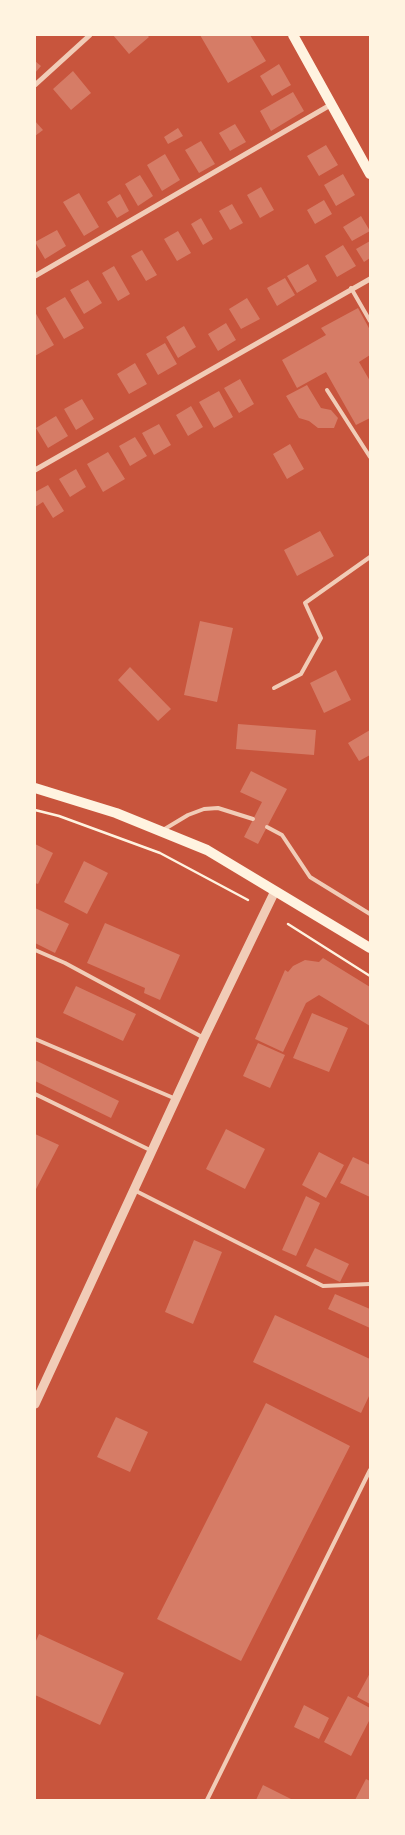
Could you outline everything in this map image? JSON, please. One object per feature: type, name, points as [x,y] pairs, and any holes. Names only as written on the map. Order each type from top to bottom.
[{"type":"main road","points":[[293,35],[370,174]]},
{"type":"main road","points":[[35,788],[116,813],[163,830],[207,850],[370,948]]},
{"type":"street","points":[[35,85],[90,35]]},
{"type":"street","points":[[35,276],[332,104]]},
{"type":"street","points":[[35,470],[370,279]]},
{"type":"street","points":[[35,1404],[204,1038],[275,891]]},
{"type":"lane","points":[[352,288],[370,321]]},
{"type":"lane","points":[[327,390],[370,457]]},
{"type":"lane","points":[[274,688],[301,674],[321,638],[305,603],[370,557]]},
{"type":"lane","points":[[163,830],[188,815],[204,809],[218,808],[253,819]]},
{"type":"lane","points":[[268,826],[282,834],[310,877],[370,914]]},
{"type":"lane","points":[[35,950],[65,963],[204,1038]]},
{"type":"lane","points":[[35,1039],[176,1099]]},
{"type":"lane","points":[[35,1094],[152,1151]]},
{"type":"lane","points":[[134,1190],[323,1286],[370,1284]]},
{"type":"lane","points":[[207,1800],[370,1470]]},
{"type":"path","points":[[35,810],[59,816],[160,853],[248,900]]},
{"type":"path","points":[[288,924],[370,976]]},
{"type":"building","points":[[113,35],[147,35],[149,37],[129,54]]},
{"type":"building","points":[[200,35],[250,35],[266,61],[228,83]]},
{"type":"building","points":[[35,61],[41,66],[35,73]]},
{"type":"building","points":[[279,64],[291,85],[272,96],[260,76]]},
{"type":"building","points":[[73,71],[91,93],[71,110],[53,89]]},
{"type":"building","points":[[293,92],[304,111],[271,131],[260,111]]},
{"type":"building","points":[[35,121],[43,130],[35,136]]},
{"type":"building","points":[[235,124],[246,142],[230,151],[219,133]]},
{"type":"building","points":[[178,128],[183,136],[168,144],[164,137]]},
{"type":"building","points":[[201,141],[215,164],[199,173],[185,150]]},
{"type":"building","points":[[326,145],[338,165],[319,176],[307,156]]},
{"type":"building","points":[[165,154],[180,180],[162,191],[147,165]]},
{"type":"building","points":[[343,174],[355,195],[336,206],[324,185]]},
{"type":"building","points":[[140,175],[153,196],[138,206],[125,184]]},
{"type":"building","points":[[261,187],[274,210],[260,218],[247,195]]},
{"type":"building","points":[[79,193],[99,227],[84,236],[63,202]]},
{"type":"building","points":[[120,194],[129,211],[117,218],[107,202]]},
{"type":"building","points":[[324,200],[332,214],[315,224],[307,210]]},
{"type":"building","points":[[232,204],[243,223],[230,230],[219,211]]},
{"type":"building","points":[[361,216],[370,231],[352,241],[343,227]]},
{"type":"building","points":[[201,218],[213,239],[203,245],[191,224]]},
{"type":"building","points":[[57,230],[66,246],[45,259],[35,242]]},
{"type":"building","points":[[178,231],[191,253],[177,261],[164,239]]},
{"type":"building","points":[[370,241],[370,258],[364,262],[356,249]]},
{"type":"building","points":[[343,245],[356,266],[337,277],[325,256]]},
{"type":"building","points":[[142,250],[157,275],[146,281],[131,256]]},
{"type":"building","points":[[308,264],[317,281],[297,293],[287,276]]},
{"type":"building","points":[[114,266],[130,294],[118,301],[102,273]]},
{"type":"building","points":[[285,278],[295,295],[277,306],[267,288]]},
{"type":"building","points":[[88,280],[102,303],[84,314],[70,290]]},
{"type":"building","points":[[65,297],[84,328],[64,339],[46,308]]},
{"type":"building","points":[[247,298],[260,319],[241,329],[229,309]]},
{"type":"building","points":[[358,308],[370,330],[370,355],[359,362],[370,381],[370,418],[356,425],[326,372],[297,388],[282,360],[326,335],[321,328]]},
{"type":"building","points":[[35,312],[54,345],[35,356]]},
{"type":"building","points":[[226,323],[236,340],[218,351],[208,334]]},
{"type":"building","points":[[184,326],[196,347],[178,358],[166,337]]},
{"type":"building","points":[[165,343],[177,364],[158,375],[146,354]]},
{"type":"building","points":[[135,363],[147,384],[129,394],[117,374]]},
{"type":"building","points":[[240,379],[254,404],[239,413],[224,388]]},
{"type":"building","points":[[307,385],[321,408],[331,410],[338,418],[334,428],[318,428],[309,421],[299,418],[286,396]]},
{"type":"building","points":[[219,391],[233,417],[214,428],[199,402]]},
{"type":"building","points":[[82,399],[94,419],[76,430],[64,409]]},
{"type":"building","points":[[191,406],[203,427],[188,436],[176,415]]},
{"type":"building","points":[[56,416],[68,436],[48,448],[36,428]]},
{"type":"building","points":[[159,424],[171,445],[154,455],[142,433]]},
{"type":"building","points":[[135,437],[147,456],[130,466],[119,446]]},
{"type":"building","points":[[290,444],[304,469],[287,479],[273,454]]},
{"type":"building","points":[[108,452],[125,479],[103,492],[87,464]]},
{"type":"building","points":[[76,469],[86,487],[70,497],[59,479]]},
{"type":"building","points":[[48,485],[64,511],[53,518],[43,502],[35,507],[35,492]]},
{"type":"building","points":[[320,531],[334,556],[297,576],[284,550]]},
{"type":"building","points":[[200,621],[233,628],[217,702],[184,695]]},
{"type":"building","points":[[130,667],[171,709],[158,721],[118,680]]},
{"type":"building","points":[[336,670],[351,700],[324,713],[310,683]]},
{"type":"building","points":[[238,724],[316,730],[314,755],[236,749]]},
{"type":"building","points":[[370,730],[370,755],[359,761],[348,743]]},
{"type":"building","points":[[251,771],[287,789],[258,844],[244,837],[262,802],[240,792]]},
{"type":"building","points":[[35,844],[53,853],[38,884],[35,883]]},
{"type":"building","points":[[84,861],[108,873],[87,914],[64,902]]},
{"type":"building","points":[[35,908],[69,924],[55,953],[35,943]]},
{"type":"building","points":[[105,923],[180,955],[160,1000],[144,993],[145,988],[87,963]]},
{"type":"building","points":[[323,958],[370,987],[370,1026],[319,995],[306,1003],[283,1052],[255,1039],[285,970],[288,972],[293,966],[305,960],[319,962]]},
{"type":"building","points":[[76,986],[136,1014],[123,1041],[63,1013]]},
{"type":"building","points":[[312,1013],[348,1028],[329,1072],[293,1058]]},
{"type":"building","points":[[258,1043],[285,1055],[270,1088],[243,1076]]},
{"type":"building","points":[[35,1060],[119,1101],[111,1118],[35,1081]]},
{"type":"building","points":[[226,1129],[265,1149],[245,1189],[206,1169]]},
{"type":"building","points":[[35,1134],[59,1145],[35,1191]]},
{"type":"building","points":[[319,1152],[344,1165],[326,1198],[302,1185]]},
{"type":"building","points":[[353,1157],[370,1165],[370,1197],[340,1183]]},
{"type":"building","points":[[306,1196],[320,1203],[296,1256],[282,1250]]},
{"type":"building","points":[[194,1240],[222,1252],[193,1324],[165,1312]]},
{"type":"building","points":[[315,1248],[349,1264],[340,1282],[306,1266]]},
{"type":"building","points":[[335,1294],[370,1309],[370,1328],[328,1309]]},
{"type":"building","points":[[275,1315],[370,1359],[370,1394],[361,1413],[253,1362]]},
{"type":"building","points":[[266,1403],[350,1446],[241,1661],[157,1619]]},
{"type":"building","points":[[116,1417],[148,1432],[130,1472],[97,1457]]},
{"type":"building","points":[[39,1634],[124,1673],[100,1725],[35,1695],[35,1643]]},
{"type":"building","points":[[370,1673],[370,1704],[357,1697]]},
{"type":"building","points":[[348,1696],[370,1708],[370,1719],[351,1756],[324,1742]]},
{"type":"building","points":[[304,1705],[329,1718],[319,1739],[294,1727]]},
{"type":"building","points":[[366,1779],[370,1781],[370,1800],[355,1800]]},
{"type":"building","points":[[263,1785],[293,1800],[256,1800]]}]
